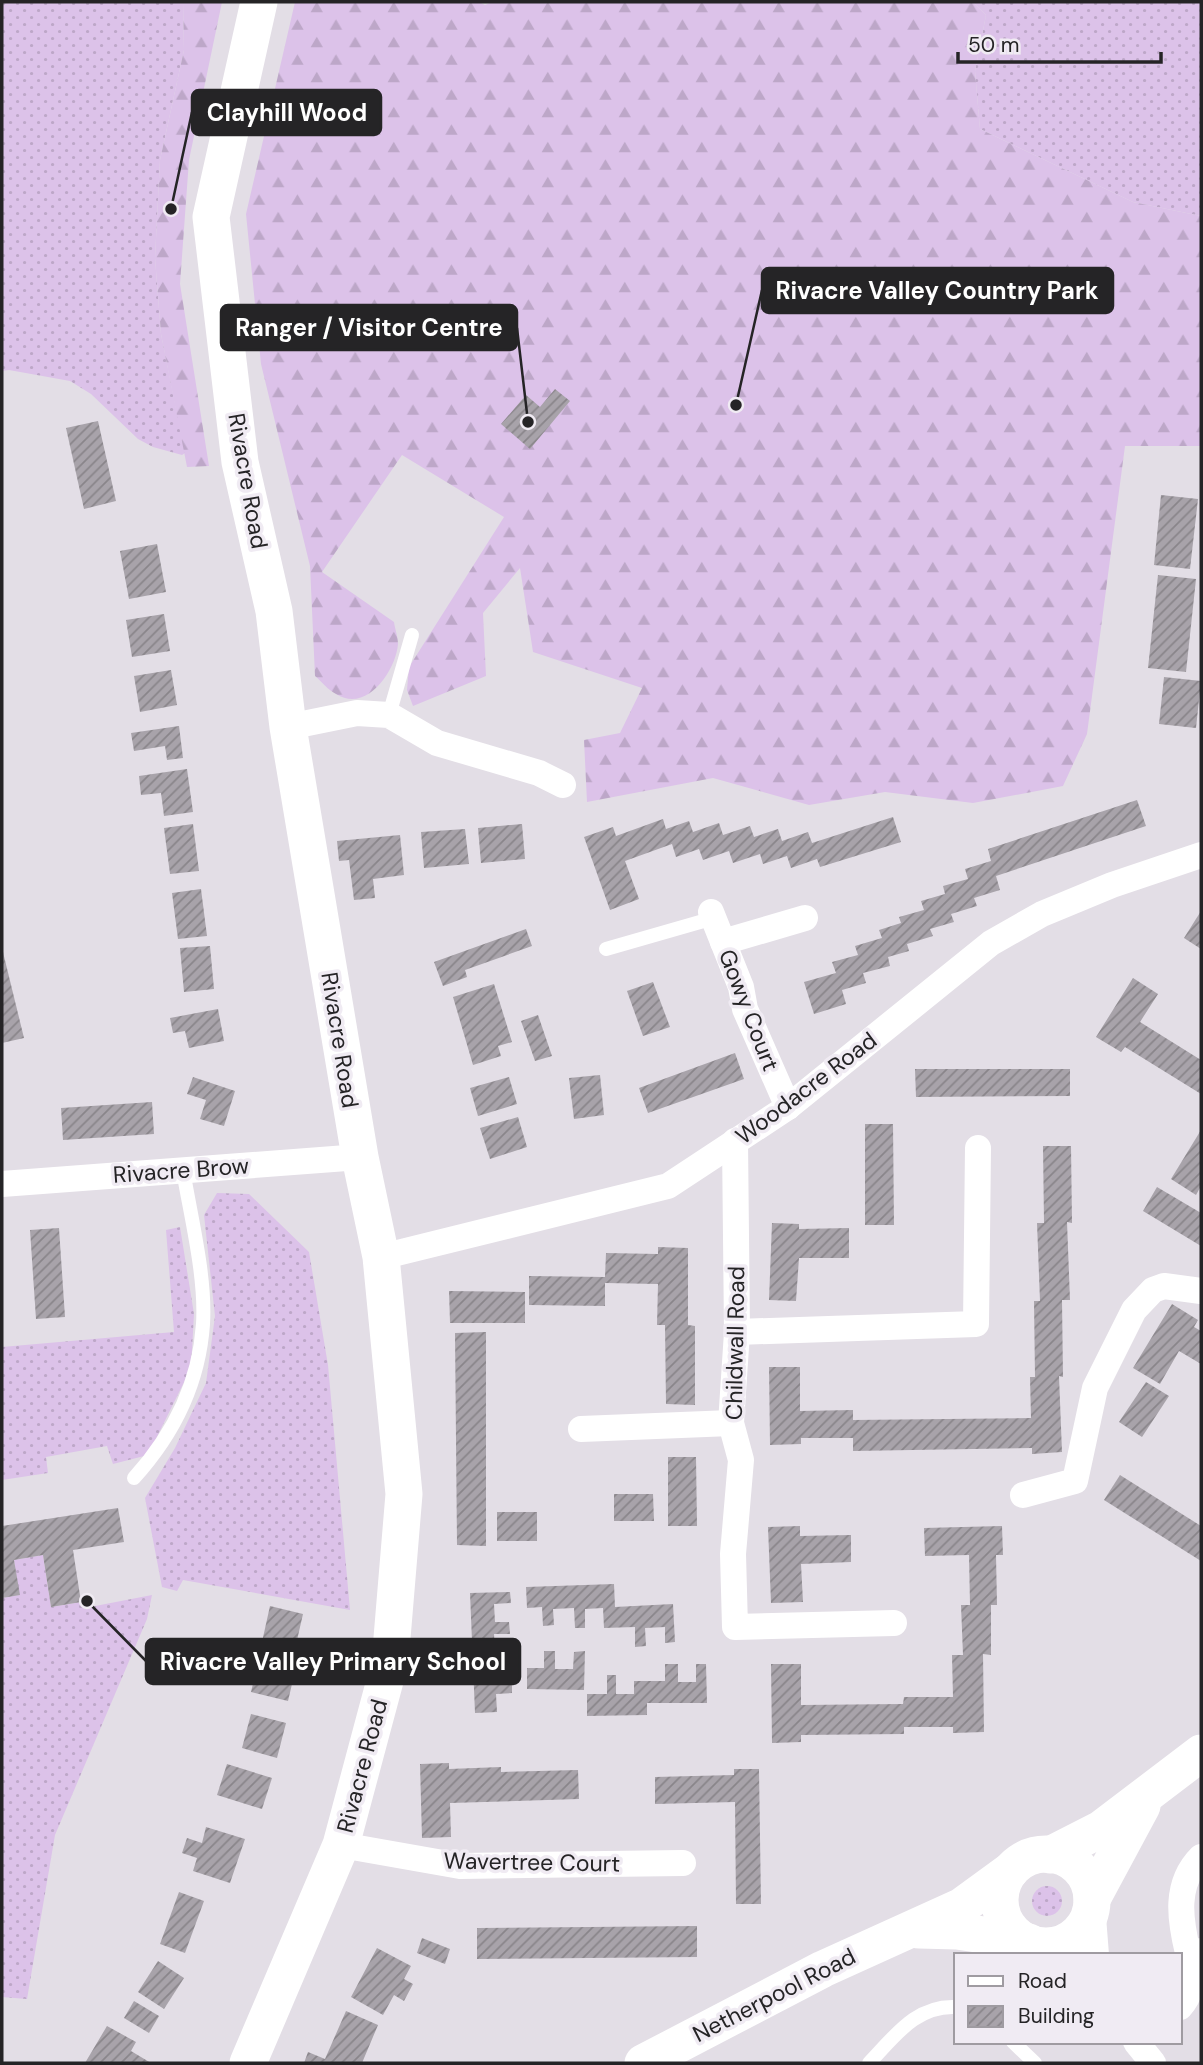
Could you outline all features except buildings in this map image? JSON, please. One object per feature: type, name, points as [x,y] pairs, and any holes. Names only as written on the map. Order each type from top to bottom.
[{"type":"main road","name":"Rivacre Road","points":[[248,2063],[341,1845],[390,1662],[404,1494],[381,1257],[360,1157],[288,727],[274,611],[240,462],[211,217],[260,2]]},
{"type":"main road","points":[[1148,1796],[1092,1902],[1087,1920],[1068,1940],[1036,1947],[1012,1931],[1001,1908],[1002,1886],[1010,1871],[1028,1858],[1050,1854],[1101,1829],[1148,1796],[1201,1753]]},
{"type":"main road","points":[[1050,1854],[1070,1861],[1081,1870],[1089,1884],[1092,1902]]},
{"type":"main road","name":"Netherpool Road","points":[[643,2063],[823,1969],[978,1897],[1010,1871]]},
{"type":"main road","name":"Netherpool Road","points":[[908,1930],[957,1931],[1036,1947]]},
{"type":"street","points":[[288,727],[357,713],[389,715],[437,743],[539,773],[563,785]]},
{"type":"street","name":"Woodacre Road","points":[[381,1257],[668,1186],[788,1107],[991,943],[1042,914],[1112,885],[1201,855]]},
{"type":"street","points":[[716,924],[805,918]]},
{"type":"street","name":"Gowy Court","points":[[716,924],[741,987],[745,1009],[788,1107]]},
{"type":"street","name":"Childwall Road","points":[[735,1141],[737,1332],[731,1423],[741,1460],[733,1554],[735,1627],[894,1623]]},
{"type":"street","points":[[737,1332],[976,1324],[978,1148]]},
{"type":"street","name":"Rivacre Brow","points":[[2,1184],[360,1157]]},
{"type":"street","points":[[1023,1495],[1075,1481],[1095,1388],[1143,1298],[1164,1286],[1201,1291]]},
{"type":"street","points":[[581,1429],[731,1423]]},
{"type":"street","name":"Wavertree Court","points":[[341,1845],[460,1866],[683,1863]]},
{"type":"street","points":[[1182,2004],[1191,1990],[1194,1952],[1180,1920],[1181,1899],[1186,1879],[1201,1857]]},
{"type":"street","points":[[1092,1902],[1096,1953]]},
{"type":"street","points":[[1138,2044],[1153,2063]]},
{"type":"lane","points":[[389,715],[412,635]]},
{"type":"lane","points":[[606,949],[716,924]]},
{"type":"lane","points":[[134,1478],[157,1453],[176,1423],[192,1382],[203,1324],[199,1270],[183,1170]]},
{"type":"lane","points":[[869,2063],[917,2015],[930,2008],[954,2007]]},
{"type":"lane","points":[[1015,2044],[1035,2063]]},
{"type":"green space","points":[[2,2],[183,2],[184,50],[160,160],[155,258],[161,334],[185,453],[182,455],[153,447],[138,439],[91,394],[70,381],[2,371]]},
{"type":"green space","points":[[183,2],[222,2],[189,160],[180,284],[209,466],[187,467],[161,334],[155,258],[160,160],[184,50]]},
{"type":"green space","points":[[295,2],[479,2],[485,5],[493,2],[973,2],[986,15],[975,71],[980,129],[1133,202],[1201,216],[1201,446],[1125,446],[1087,734],[1063,786],[973,803],[885,792],[809,805],[713,778],[587,802],[584,740],[620,733],[642,688],[533,652],[520,568],[483,613],[486,676],[413,706],[407,690],[409,667],[504,517],[402,455],[322,572],[394,622],[398,644],[392,666],[378,686],[369,694],[358,698],[347,699],[336,694],[315,676],[310,566],[261,364],[246,214]]},
{"type":"green space","points":[[973,2],[1201,2],[1201,216],[1133,202],[980,129],[975,71],[986,15]]},
{"type":"green space","points":[[217,1193],[249,1194],[309,1252],[328,1365],[350,1610],[183,1580],[177,1591],[162,1587],[145,1498],[175,1448],[206,1383],[215,1316],[204,1215]]},
{"type":"green space","points":[[180,1227],[194,1314],[191,1368],[148,1455],[113,1464],[107,1446],[46,1457],[48,1473],[2,1480],[2,1347],[174,1332],[166,1230]]},
{"type":"green space","points":[[43,1555],[51,1607],[81,1602],[90,1607],[152,1595],[147,1619],[55,1835],[27,1999],[2,1997],[2,1598],[19,1595],[14,1560]]},
{"type":"green space","points":[[1047,1886],[1058,1890],[1062,1901],[1058,1912],[1047,1916],[1036,1912],[1032,1901],[1036,1890]]},
{"type":"place","name":"Clayhill Wood","points":[[171,209]]},
{"type":"place","name":"Rivacre Valley Country Park","points":[[736,405]]},
{"type":"place","name":"Ranger / Visitor Centre","points":[[528,422]]},
{"type":"place","name":"Rivacre Valley Primary School","points":[[87,1601]]}]
